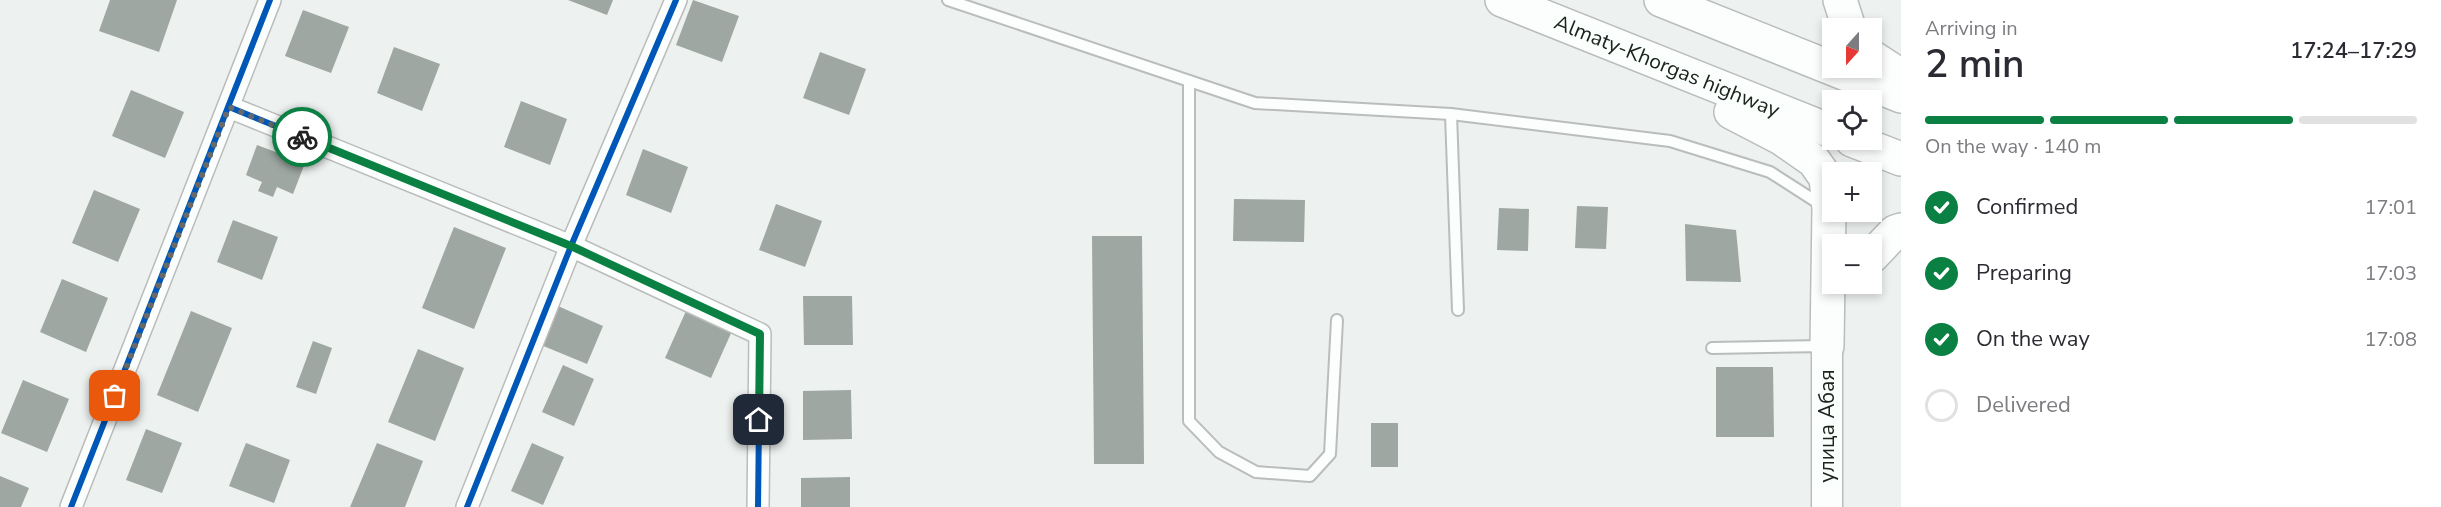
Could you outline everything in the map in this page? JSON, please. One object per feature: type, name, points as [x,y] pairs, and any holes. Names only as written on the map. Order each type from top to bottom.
[{"type":"highway","name":"Almaty-Khorgas highway","points":[[1502,0],[1822,128]]},
{"type":"highway","points":[[1661,0],[1901,96]]},
{"type":"highway","points":[[1840,0],[1846,18]]},
{"type":"highway","points":[[1882,64],[1901,76]]},
{"type":"highway","points":[[1680,73],[1718,105],[1781,138],[1814,161],[1822,172]]},
{"type":"highway","points":[[1878,150],[1901,159]]},
{"type":"highway","points":[[1827,346],[1829,222]]},
{"type":"highway","points":[[1882,245],[1894,232],[1901,230]]},
{"type":"highway","points":[[1827,346],[1849,294]]},
{"type":"street","points":[[71,507],[270,0]]},
{"type":"street","points":[[467,507],[571,246],[676,0]]},
{"type":"street","points":[[229,107],[571,246],[760,334],[758,507]]},
{"type":"street","name":"улица Абая","points":[[1827,346],[1827,507]]},
{"type":"lane","points":[[948,0],[1255,103],[1451,114],[1670,141],[1770,172],[1822,205]]},
{"type":"lane","points":[[1189,81],[1189,421],[1220,452],[1256,472],[1310,476],[1330,454],[1337,320]]},
{"type":"lane","points":[[1451,114],[1458,310]]},
{"type":"lane","points":[[1712,348],[1827,346]]},
{"type":"building","points":[[110,0],[177,0],[159,52],[99,31]]},
{"type":"building","points":[[568,0],[613,0],[607,15]]},
{"type":"building","points":[[693,0],[739,16],[722,62],[676,45]]},
{"type":"building","points":[[303,10],[349,27],[331,73],[285,56]]},
{"type":"building","points":[[394,47],[440,64],[422,111],[377,93]]},
{"type":"building","points":[[820,52],[866,69],[849,115],[803,98]]},
{"type":"building","points":[[131,90],[184,112],[165,158],[112,136]]},
{"type":"building","points":[[521,101],[567,119],[550,165],[504,147]]},
{"type":"building","points":[[257,145],[305,163],[293,194],[277,187],[273,197],[258,191],[262,182],[246,175]]},
{"type":"building","points":[[643,149],[688,167],[671,213],[626,195]]},
{"type":"building","points":[[94,190],[140,209],[118,262],[72,243]]},
{"type":"building","points":[[1234,199],[1305,200],[1304,242],[1233,241]]},
{"type":"building","points":[[776,204],[822,221],[805,267],[759,250]]},
{"type":"building","points":[[1577,206],[1608,207],[1606,249],[1575,248]]},
{"type":"building","points":[[1499,208],[1529,209],[1528,251],[1497,250]]},
{"type":"building","points":[[233,220],[278,237],[262,280],[217,262]]},
{"type":"building","points":[[1685,224],[1736,230],[1741,282],[1686,281]]},
{"type":"building","points":[[454,227],[506,248],[474,329],[422,308]]},
{"type":"building","points":[[1092,236],[1142,236],[1144,464],[1094,464]]},
{"type":"building","points":[[62,279],[108,298],[86,352],[40,332]]},
{"type":"building","points":[[803,296],[852,296],[853,345],[804,345]]},
{"type":"building","points":[[558,306],[603,326],[587,364],[541,345]]},
{"type":"building","points":[[191,311],[232,328],[198,412],[157,395]]},
{"type":"building","points":[[686,311],[732,331],[711,378],[665,358]]},
{"type":"building","points":[[313,341],[332,348],[316,394],[296,387]]},
{"type":"building","points":[[418,349],[464,368],[435,441],[388,422]]},
{"type":"building","points":[[563,365],[594,379],[574,426],[542,412]]},
{"type":"building","points":[[1716,367],[1773,367],[1774,437],[1716,437]]},
{"type":"building","points":[[23,380],[69,399],[47,452],[1,433]]},
{"type":"building","points":[[851,390],[852,439],[803,440],[803,391]]},
{"type":"building","points":[[1371,423],[1398,423],[1398,467],[1371,467]]},
{"type":"building","points":[[146,429],[182,443],[162,493],[126,480]]},
{"type":"building","points":[[246,443],[290,460],[274,503],[229,486]]},
{"type":"building","points":[[377,443],[423,461],[405,507],[350,507]]},
{"type":"building","points":[[532,443],[564,457],[543,505],[511,491]]},
{"type":"building","points":[[0,476],[29,488],[21,507],[0,507]]},
{"type":"building","points":[[850,477],[850,507],[801,507],[801,478]]},
{"type":"cycle path","points":[[71,507],[270,0]]},
{"type":"cycle path","points":[[467,507],[571,246],[676,0]]},
{"type":"cycle path","points":[[229,107],[571,246],[760,334],[758,507]]},
{"type":"way so far","points":[[115,396],[229,107],[302,137]]},
{"type":"route","points":[[302,137],[571,246],[760,334],[759,420]]}]
